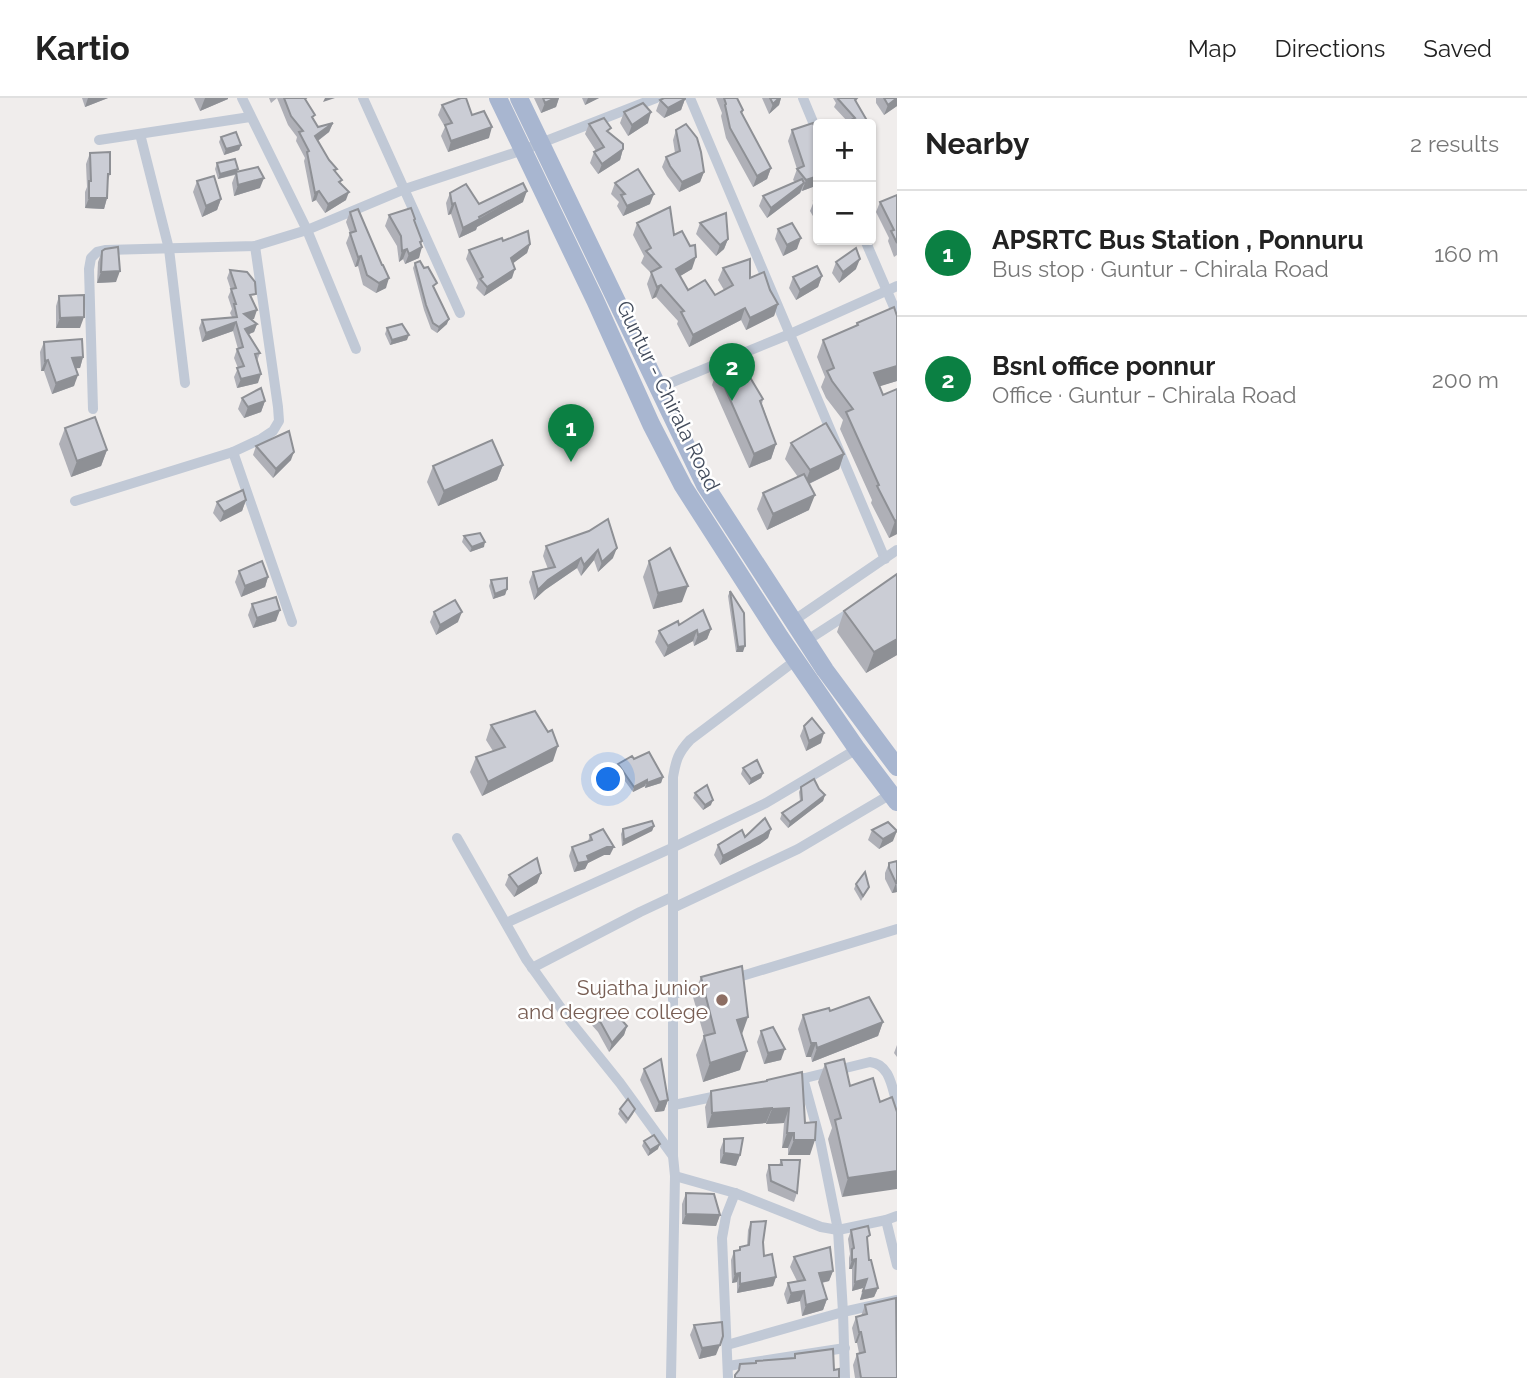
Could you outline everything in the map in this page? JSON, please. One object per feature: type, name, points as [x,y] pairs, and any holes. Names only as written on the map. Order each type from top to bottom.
[{"type":"main road","name":"Guntur - Chirala Road","points":[[498,98],[651,424],[683,485],[796,660],[894,798]]},
{"type":"main road","name":"Guntur - Chirala Road","points":[[519,98],[705,485],[806,642],[897,767]]},
{"type":"street","points":[[242,98],[307,230],[356,349]]},
{"type":"street","points":[[363,98],[460,313]]},
{"type":"street","points":[[93,409],[89,270],[91,258],[97,252],[255,246],[307,230],[405,188],[523,150],[656,98]]},
{"type":"street","points":[[690,98],[885,559]]},
{"type":"street","points":[[803,98],[813,122]]},
{"type":"street","points":[[99,140],[250,117]]},
{"type":"street","points":[[140,134],[169,249],[185,383]]},
{"type":"street","points":[[868,245],[892,288],[897,314]]},
{"type":"street","points":[[75,501],[233,452],[274,431],[278,421],[278,407],[255,246]]},
{"type":"street","points":[[658,388],[790,334],[892,288]]},
{"type":"street","points":[[233,452],[292,622]]},
{"type":"street","points":[[793,621],[897,550]]},
{"type":"street","points":[[806,642],[863,604]]},
{"type":"street","points":[[671,1378],[675,1176],[675,762],[679,752],[690,740],[796,660]]},
{"type":"street","points":[[506,923],[766,803],[857,749]]},
{"type":"street","points":[[533,968],[640,912],[673,902],[798,849],[894,798]]},
{"type":"street","points":[[457,838],[533,968],[673,1156]]},
{"type":"street","points":[[674,994],[771,968],[897,929]]},
{"type":"street","points":[[790,1081],[870,1062],[877,1063],[889,1077],[897,1104]]},
{"type":"street","points":[[803,1078],[820,1140],[838,1230],[844,1312],[845,1378]]},
{"type":"street","points":[[674,1105],[738,1091]]},
{"type":"street","points":[[675,1176],[735,1193],[821,1227],[838,1230],[892,1218],[897,1265]]},
{"type":"street","points":[[735,1193],[726,1216],[722,1238],[728,1372],[845,1348]]},
{"type":"street","points":[[727,1345],[897,1300]]},
{"type":"building","points":[[284,98],[306,98],[318,127],[333,123],[315,136],[337,169],[334,170],[342,180],[339,182],[349,192],[328,204],[319,191],[315,193],[307,152],[309,151],[299,132],[303,131],[291,116]]},
{"type":"building","points":[[466,98],[472,115],[484,111],[492,127],[451,141],[445,125],[452,123],[442,105]]},
{"type":"building","points":[[724,98],[737,98],[743,110],[741,112],[771,168],[757,176],[730,128]]},
{"type":"building","points":[[857,98],[855,100],[866,119],[853,119],[855,118],[838,99]]},
{"type":"building","points":[[884,98],[897,98],[888,105]]},
{"type":"building","points":[[685,99],[668,108],[660,100]]},
{"type":"building","points":[[643,103],[651,112],[632,125],[624,112]]},
{"type":"building","points":[[604,118],[611,128],[607,131],[623,144],[623,149],[602,164],[594,152],[604,147],[589,124]]},
{"type":"building","points":[[813,123],[813,178],[806,180],[797,169],[804,166],[792,130]]},
{"type":"building","points":[[686,124],[697,138],[704,172],[682,182],[666,157],[680,151],[676,130]]},
{"type":"building","points":[[236,132],[241,145],[226,149],[221,137]]},
{"type":"building","points":[[110,152],[107,198],[89,198],[90,153]]},
{"type":"building","points":[[235,159],[238,169],[220,174],[217,163]]},
{"type":"building","points":[[258,167],[264,178],[238,185],[236,172]]},
{"type":"building","points":[[638,169],[654,194],[627,206],[621,195],[625,194],[615,183]]},
{"type":"building","points":[[214,176],[221,199],[206,206],[197,181]]},
{"type":"building","points":[[802,179],[804,183],[771,208],[763,196]]},
{"type":"building","points":[[523,183],[527,191],[463,228],[450,193],[466,184],[479,204]]},
{"type":"building","points":[[897,195],[897,243],[891,231],[894,230],[880,202]]},
{"type":"building","points":[[670,207],[674,235],[682,231],[690,246],[695,245],[696,257],[676,269],[688,290],[705,280],[715,295],[733,285],[723,268],[750,259],[750,278],[764,272],[778,304],[750,318],[745,308],[693,335],[681,312],[684,311],[661,285],[657,287],[651,272],[661,267],[646,251],[651,248],[637,223]]},
{"type":"building","points":[[411,208],[422,247],[409,254],[407,249],[402,251],[401,236],[389,215]]},
{"type":"building","points":[[358,209],[389,278],[379,283],[367,275],[350,233],[356,231],[350,212]]},
{"type":"building","points":[[726,213],[728,239],[720,245],[700,223]]},
{"type":"building","points":[[792,223],[801,238],[787,245],[778,229]]},
{"type":"building","points":[[528,231],[530,244],[511,258],[515,269],[487,287],[480,279],[483,277],[469,250]]},
{"type":"building","points":[[118,247],[120,271],[101,272],[102,251]]},
{"type":"building","points":[[856,248],[860,259],[843,272],[836,262]]},
{"type":"building","points":[[420,261],[424,268],[428,267],[437,283],[433,286],[449,319],[439,327],[433,323],[426,305],[415,263]]},
{"type":"building","points":[[817,266],[822,276],[800,290],[793,277]]},
{"type":"building","points":[[230,270],[247,272],[255,282],[256,294],[250,295],[257,310],[244,314],[257,324],[245,329],[260,353],[255,354],[261,374],[241,379],[237,368],[244,366],[237,349],[243,347],[236,322],[206,333],[202,320],[237,317],[231,289],[236,288]]},
{"type":"building","points":[[84,295],[84,317],[60,318],[59,296]]},
{"type":"building","points":[[894,307],[897,316],[897,366],[874,373],[883,395],[897,389],[895,521],[846,412],[853,409],[827,371],[834,368],[823,340]]},
{"type":"building","points":[[402,324],[409,335],[392,340],[387,328]]},
{"type":"building","points":[[82,339],[83,357],[72,358],[78,375],[56,383],[48,360],[45,361],[44,342]]},
{"type":"building","points":[[739,359],[763,399],[760,401],[776,444],[754,454],[717,370]]},
{"type":"building","points":[[261,388],[265,401],[248,407],[242,398]]},
{"type":"building","points":[[95,417],[107,450],[77,461],[65,428]]},
{"type":"building","points":[[826,423],[844,454],[810,470],[791,443]]},
{"type":"building","points":[[289,431],[294,452],[276,469],[256,446]]},
{"type":"building","points":[[492,440],[503,465],[444,491],[433,466]]},
{"type":"building","points":[[804,474],[815,495],[773,514],[763,493]]},
{"type":"building","points":[[243,490],[246,500],[224,512],[217,502]]},
{"type":"building","points":[[608,519],[617,548],[602,562],[598,550],[584,565],[581,558],[538,590],[533,572],[555,567],[546,546],[589,531]]},
{"type":"building","points":[[480,533],[485,542],[472,547],[464,536]]},
{"type":"building","points":[[670,548],[688,586],[658,593],[649,561]]},
{"type":"building","points":[[262,561],[268,577],[245,586],[239,571]]},
{"type":"building","points":[[897,574],[897,639],[874,652],[844,611]]},
{"type":"building","points":[[507,578],[507,589],[495,594],[491,580]]},
{"type":"building","points":[[730,591],[744,613],[745,646],[738,647]]},
{"type":"building","points":[[276,597],[280,610],[257,618],[252,604]]},
{"type":"building","points":[[455,600],[462,612],[440,625],[434,612]]},
{"type":"building","points":[[703,610],[711,629],[698,635],[697,630],[668,646],[659,631],[678,621],[679,625]]},
{"type":"building","points":[[535,711],[548,732],[552,730],[558,746],[488,782],[476,757],[505,747],[491,725]]},
{"type":"building","points":[[812,718],[824,733],[809,741],[804,726]]},
{"type":"building","points":[[649,752],[663,777],[647,783],[647,780],[634,787],[618,764],[632,756],[634,759]]},
{"type":"building","points":[[757,760],[763,773],[751,779],[743,768]]},
{"type":"building","points":[[814,779],[825,795],[790,822],[782,813],[802,800],[801,787]]},
{"type":"building","points":[[707,785],[713,800],[705,805],[695,793]]},
{"type":"building","points":[[765,818],[771,829],[723,856],[718,845],[742,830],[745,837]]},
{"type":"building","points":[[652,821],[654,826],[624,840],[623,829]]},
{"type":"building","points":[[888,822],[897,831],[883,839],[872,830]]},
{"type":"building","points":[[603,829],[614,847],[607,847],[587,856],[589,861],[578,863],[572,847],[592,840],[590,835]]},
{"type":"building","points":[[537,858],[541,873],[518,887],[509,875]]},
{"type":"building","points":[[897,861],[897,883],[896,883],[889,863]]},
{"type":"building","points":[[865,872],[869,887],[863,896],[856,884]]},
{"type":"building","points":[[742,966],[748,1017],[737,1020],[747,1051],[710,1063],[704,1036],[715,1033],[701,977]]},
{"type":"building","points":[[869,997],[883,1022],[817,1048],[816,1043],[811,1043],[803,1015],[829,1008],[830,1011]]},
{"type":"building","points":[[612,1009],[627,1026],[612,1043],[593,1014]]},
{"type":"building","points":[[773,1027],[785,1049],[768,1053],[761,1031]]},
{"type":"building","points":[[661,1059],[668,1100],[659,1102],[644,1069]]},
{"type":"building","points":[[844,1059],[850,1086],[873,1078],[880,1102],[892,1097],[897,1112],[897,1171],[848,1178],[835,1120],[841,1118],[825,1064]]},
{"type":"building","points":[[802,1072],[805,1123],[816,1122],[815,1140],[794,1140],[794,1133],[787,1133],[789,1108],[712,1113],[711,1091]]},
{"type":"building","points":[[628,1099],[635,1109],[628,1119],[620,1109]]},
{"type":"building","points":[[654,1135],[660,1144],[650,1150],[644,1141]]},
{"type":"building","points":[[743,1138],[740,1155],[724,1153],[724,1139]]},
{"type":"building","points":[[781,1160],[800,1160],[797,1193],[771,1181],[769,1165],[782,1165]]},
{"type":"building","points":[[686,1193],[714,1194],[720,1215],[686,1214]]},
{"type":"building","points":[[766,1221],[764,1256],[772,1254],[776,1277],[740,1284],[740,1273],[735,1274],[734,1251],[749,1245],[751,1222]]},
{"type":"building","points":[[868,1226],[869,1260],[878,1288],[863,1291],[867,1279],[855,1282],[856,1259],[852,1260],[854,1248],[851,1230]]},
{"type":"building","points":[[830,1247],[833,1271],[819,1273],[827,1299],[806,1305],[804,1291],[791,1293],[788,1283],[805,1280],[794,1257]]},
{"type":"building","points":[[896,1298],[897,1378],[861,1378],[857,1354],[865,1352],[856,1317],[867,1314],[865,1305]]},
{"type":"building","points":[[722,1322],[723,1336],[720,1345],[702,1348],[694,1325]]},
{"type":"building","points":[[833,1349],[834,1370],[839,1369],[839,1378],[735,1378],[740,1364],[795,1358],[795,1354]]},
{"type":"place","name":"Bsnl office ponnur","points":[[732,401]]},
{"type":"place","name":"APSRTC Bus Station , Ponnuru","points":[[571,462]]},
{"type":"place","name":"Sujatha junior and degree college","points":[[722,1000]]}]
